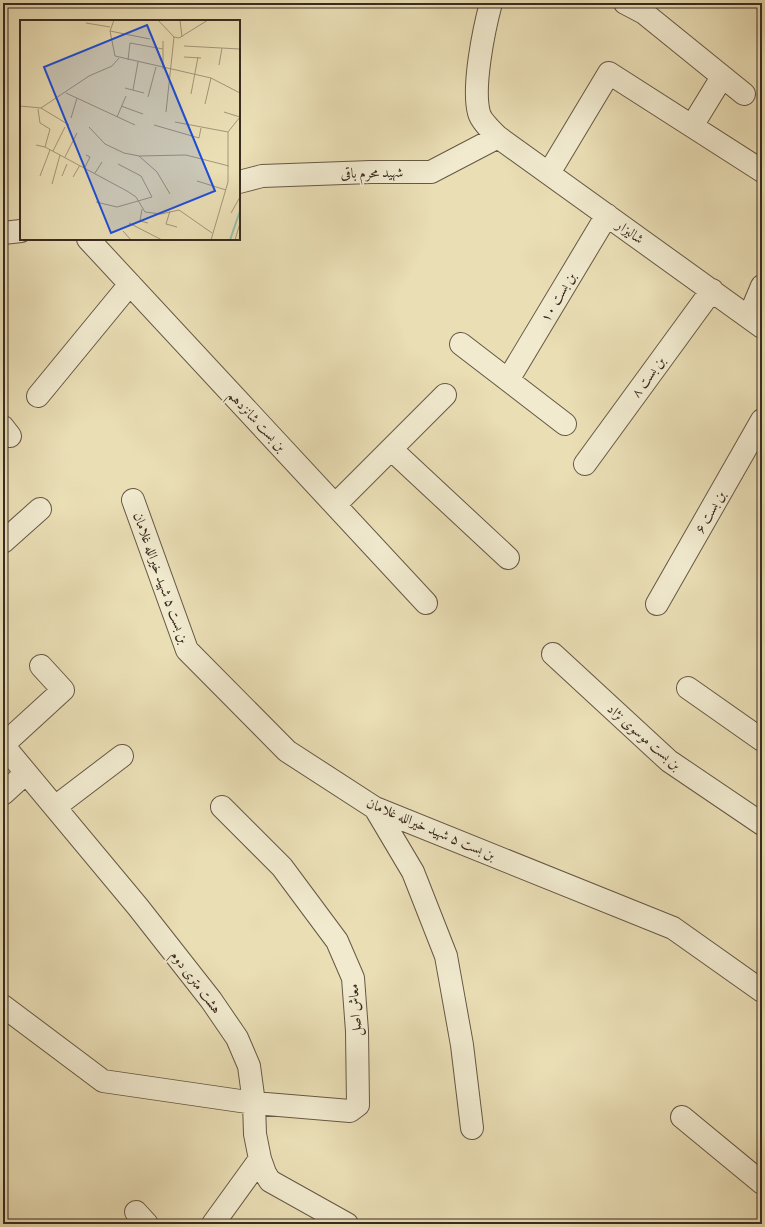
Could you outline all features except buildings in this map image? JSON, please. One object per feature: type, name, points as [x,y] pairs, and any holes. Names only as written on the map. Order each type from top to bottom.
[{"type":"street","name":"شالیزار","points":[[491,3],[482,35],[477,99],[479,115],[498,137],[756,322]]},
{"type":"street","points":[[625,3],[644,13],[744,94]]},
{"type":"street","points":[[549,173],[609,73],[762,171]]},
{"type":"street","points":[[692,126],[722,77]]},
{"type":"street","name":"شهید محرم باقی","points":[[240,182],[262,176],[371,172],[431,172],[498,137]]},
{"type":"street","name":"بن بست ۱۰","points":[[508,380],[607,215]]},
{"type":"street","points":[[3,233],[20,231]]},
{"type":"street","name":"بن بست شانزدهم","points":[[89,240],[426,603]]},
{"type":"street","points":[[38,396],[130,284]]},
{"type":"street","points":[[756,322],[762,286]]},
{"type":"street","name":"بن بست ۸","points":[[584,464],[712,290]]},
{"type":"street","points":[[461,344],[565,424]]},
{"type":"street","points":[[335,504],[445,395]]},
{"type":"street","name":"بن بست ۶","points":[[657,604],[762,420]]},
{"type":"street","points":[[391,449],[508,558]]},
{"type":"street","name":"بن بست ۵ شهید خیرالله غلامان","points":[[133,500],[187,650],[287,751],[375,808],[673,928],[762,991]]},
{"type":"street","points":[[3,542],[40,509]]},
{"type":"street","name":"بن بست موسوی نژاد","points":[[552,654],[669,761],[762,824]]},
{"type":"street","points":[[3,745],[63,690],[41,666]]},
{"type":"street","points":[[688,688],[762,740]]},
{"type":"street","name":"هشت متری دوم","points":[[3,745],[138,907],[211,1000],[237,1038],[249,1066],[254,1103],[255,1134],[260,1158],[265,1173],[270,1181],[347,1224]]},
{"type":"street","points":[[55,807],[122,756]]},
{"type":"street","points":[[3,794],[26,773]]},
{"type":"street","name":"معاش اصل","points":[[222,807],[282,867],[337,941],[353,978],[357,1031],[358,1105],[350,1111],[254,1103]]},
{"type":"street","points":[[375,808],[413,872],[446,956],[462,1045],[472,1128]]},
{"type":"street","points":[[3,1006],[104,1081],[254,1103]]},
{"type":"street","points":[[682,1117],[762,1183]]},
{"type":"street","points":[[213,1224],[260,1158]]}]
